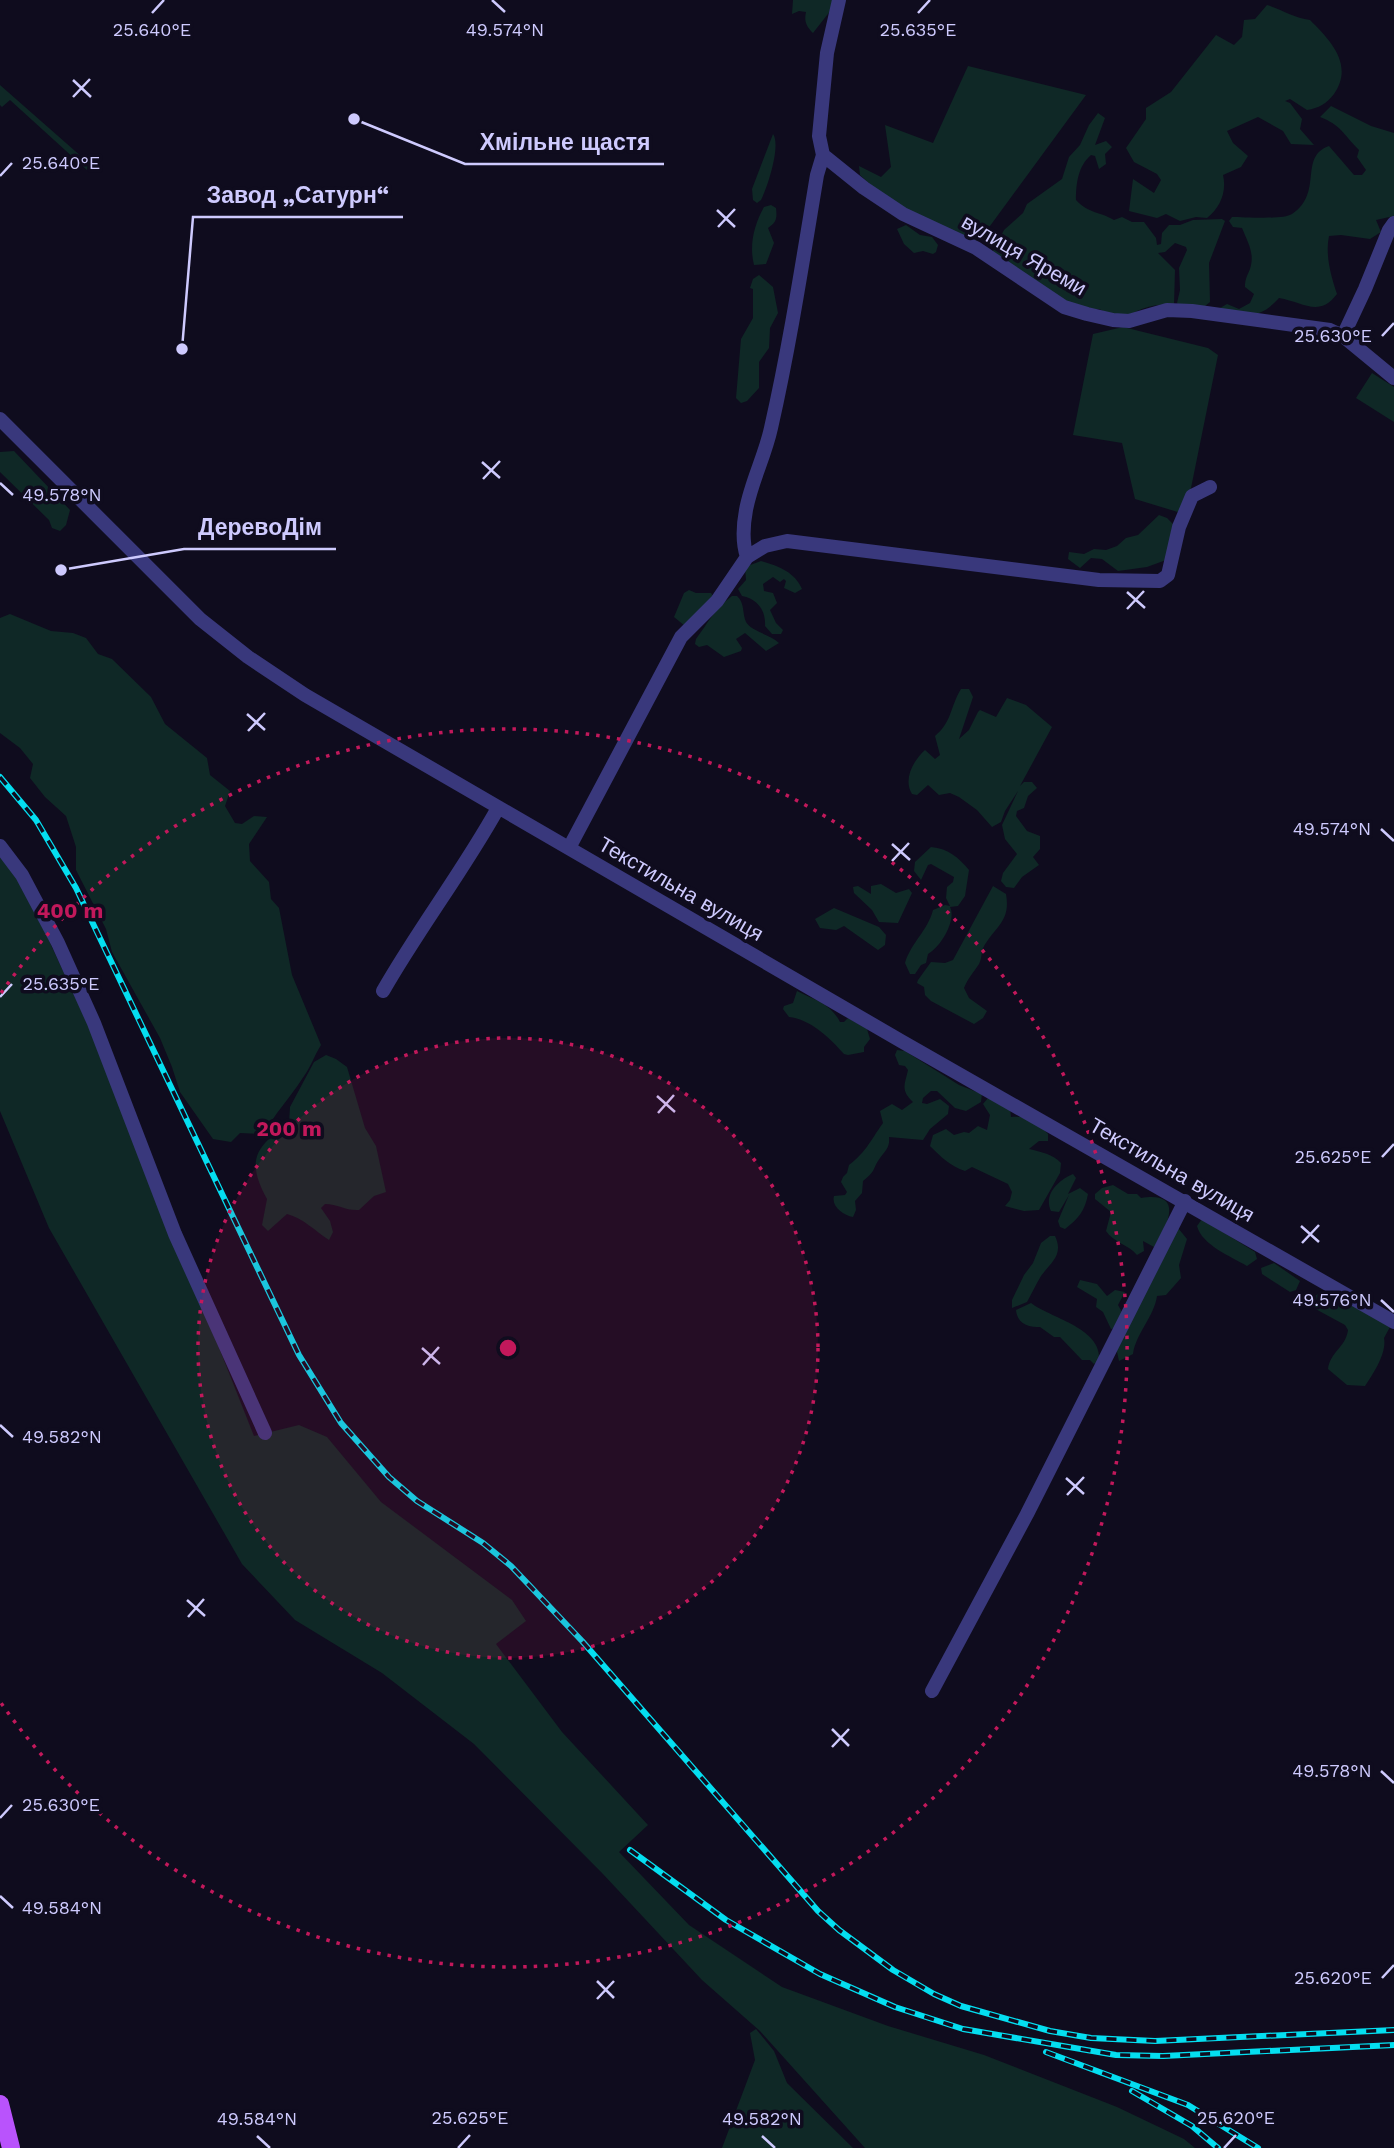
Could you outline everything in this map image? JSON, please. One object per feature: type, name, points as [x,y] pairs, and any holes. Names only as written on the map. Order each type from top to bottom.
[{"type":"main road","points":[[0,2104],[11,2148]]},
{"type":"street","points":[[747,557],[743,544],[746,509],[765,453],[775,409],[798,299],[817,175],[823,155],[819,136],[830,36],[839,0]]},
{"type":"street","name":"вулиця Яреми","points":[[823,155],[864,188],[903,214],[976,248],[1064,307],[1113,320],[1129,321],[1167,310],[1192,311],[1330,330],[1343,337],[1394,378]]},
{"type":"street","points":[[1343,337],[1394,223]]},
{"type":"street","name":"Текстильна вулиця","points":[[0,419],[181,602],[223,638],[305,695],[1394,1322]]},
{"type":"street","points":[[569,848],[681,637],[717,601],[747,557],[765,546],[787,541],[1099,580],[1160,581],[1168,575],[1180,527],[1192,496],[1210,487]]},
{"type":"street","points":[[383,991],[400,960],[478,844],[498,808]]},
{"type":"street","points":[[0,846],[22,875],[58,943],[94,1023],[175,1234],[265,1433]]},
{"type":"street","points":[[932,1691],[1027,1514],[1185,1201]]},
{"type":"green space","points":[[793,0],[833,0],[831,10],[813,33],[806,23],[806,12],[792,14]]},
{"type":"green space","points":[[1267,5],[1310,20],[1332,45],[1341,63],[1340,83],[1325,103],[1307,110],[1290,99],[1285,101],[1290,103],[1302,119],[1300,129],[1314,145],[1291,144],[1283,131],[1258,117],[1227,131],[1233,143],[1248,156],[1241,167],[1223,175],[1221,199],[1207,218],[1196,217],[1180,221],[1166,214],[1157,218],[1129,211],[1133,179],[1154,193],[1161,180],[1157,174],[1134,162],[1126,148],[1146,119],[1146,108],[1171,92],[1216,35],[1234,45],[1242,37],[1244,20],[1255,19]]},
{"type":"green space","points":[[968,66],[1086,95],[979,241],[927,221],[889,202],[860,175],[859,166],[881,177],[891,167],[885,125],[933,143]]},
{"type":"green space","points":[[0,85],[91,165],[87,170],[10,100],[2,107]]},
{"type":"green space","points":[[1331,106],[1371,126],[1394,133],[1394,216],[1376,220],[1381,232],[1370,239],[1329,236],[1328,258],[1337,294],[1324,305],[1310,306],[1279,298],[1258,313],[1238,313],[1220,308],[1227,304],[1239,309],[1250,303],[1254,294],[1245,287],[1252,258],[1250,248],[1242,228],[1233,227],[1229,221],[1232,217],[1272,218],[1292,214],[1302,206],[1307,196],[1315,158],[1329,146],[1354,175],[1362,175],[1366,170],[1357,157],[1359,150],[1337,127],[1320,117]]},
{"type":"green space","points":[[1098,113],[1105,118],[1095,145],[1106,141],[1112,147],[1105,154],[1106,164],[1099,169],[1095,156],[1091,155],[1083,164],[1076,194],[1076,200],[1081,205],[1114,220],[1122,217],[1132,222],[1144,222],[1156,238],[1157,245],[1161,244],[1162,233],[1169,225],[1180,225],[1193,220],[1225,221],[1209,263],[1210,302],[1199,311],[1183,310],[1177,303],[1180,290],[1179,268],[1187,250],[1175,243],[1165,252],[1158,253],[1175,270],[1174,305],[1146,308],[1122,320],[1099,309],[1080,309],[1054,303],[992,253],[1004,230],[1023,213],[1027,204],[1062,179],[1069,157],[1080,145]]},
{"type":"green space","points":[[773,134],[773,166],[764,194],[757,203],[753,200],[752,189]]},
{"type":"green space","points":[[771,205],[776,208],[776,217],[775,222],[768,228],[774,243],[766,264],[754,265],[752,243],[755,228],[764,207]]},
{"type":"green space","points":[[906,225],[920,235],[932,237],[938,245],[936,252],[914,253],[904,244],[897,229]]},
{"type":"green space","points":[[759,275],[773,287],[778,313],[770,328],[769,348],[759,362],[759,388],[747,401],[741,403],[736,398],[741,339],[753,318],[753,289],[750,288],[753,279]]},
{"type":"green space","points":[[1123,327],[1208,348],[1218,355],[1191,488],[1181,513],[1135,499],[1122,443],[1073,435],[1093,334]]},
{"type":"green space","points":[[1372,373],[1394,387],[1394,422],[1356,398]]},
{"type":"green space","points":[[14,451],[70,510],[66,525],[60,531],[52,528],[49,520],[0,472],[0,452]]},
{"type":"green space","points":[[1159,515],[1173,524],[1166,560],[1147,567],[1118,571],[1102,559],[1091,558],[1080,568],[1068,559],[1069,552],[1084,554],[1094,549],[1106,550],[1117,546],[1126,538],[1138,535]]},
{"type":"green space","points":[[761,561],[790,574],[802,589],[795,593],[784,588],[784,579],[780,582],[773,577],[763,584],[764,591],[773,593],[777,603],[770,610],[783,630],[781,634],[772,634],[765,626],[760,606],[742,596],[738,589],[746,580],[745,567]]},
{"type":"green space","points":[[689,590],[711,593],[713,596],[685,626],[674,617],[684,593]]},
{"type":"green space","points":[[732,596],[737,596],[741,602],[749,625],[779,643],[766,651],[745,633],[736,639],[741,651],[724,657],[707,645],[699,647],[695,644],[712,616]]},
{"type":"green space","points":[[10,614],[51,631],[73,633],[86,638],[98,654],[112,659],[151,697],[165,724],[207,758],[210,775],[230,791],[225,806],[235,823],[242,824],[254,816],[267,817],[249,844],[250,861],[269,882],[271,899],[279,908],[292,975],[321,1045],[305,1075],[264,1134],[240,1133],[231,1142],[213,1139],[180,1092],[160,1038],[112,952],[106,929],[76,870],[76,847],[66,816],[45,797],[30,778],[33,764],[20,748],[0,733],[0,618]]},
{"type":"green space","points":[[961,689],[969,689],[973,697],[959,739],[969,730],[980,710],[996,717],[1007,698],[1026,705],[1052,727],[1020,786],[1024,782],[1032,782],[1037,788],[1028,796],[1024,808],[1017,811],[1016,816],[1027,831],[1040,836],[1040,849],[1033,857],[1039,865],[1022,877],[1014,888],[1006,887],[1001,881],[1003,873],[1017,854],[1005,839],[1002,825],[1018,791],[1001,822],[992,827],[977,810],[959,797],[950,793],[939,795],[928,785],[917,795],[912,794],[909,788],[911,770],[921,754],[925,750],[935,759],[940,755],[935,736],[948,720]]},
{"type":"green space","points":[[931,847],[953,854],[969,870],[965,896],[958,906],[950,907],[952,913],[949,926],[942,940],[928,954],[926,963],[921,965],[915,974],[910,974],[905,963],[933,910],[945,905],[950,906],[946,898],[947,887],[954,877],[931,864],[921,880],[914,871],[915,862]]},
{"type":"green space","points":[[0,857],[22,883],[107,1065],[254,1436],[299,1425],[327,1437],[381,1502],[512,1600],[526,1621],[496,1644],[562,1732],[648,1825],[619,1852],[689,1925],[782,1987],[888,2026],[984,2055],[1117,2107],[1184,2139],[1195,2148],[865,2148],[760,2031],[702,1980],[603,1874],[474,1744],[382,1673],[295,1620],[242,1564],[49,1228],[0,1111]]},
{"type":"green space","points":[[881,884],[896,893],[909,889],[912,893],[898,923],[879,922],[872,910],[854,893],[853,887],[858,886],[871,894],[871,886]]},
{"type":"green space","points":[[993,886],[1006,894],[1006,911],[983,948],[980,962],[964,988],[969,998],[987,1011],[983,1018],[974,1024],[931,1001],[925,995],[924,987],[917,983],[931,962],[945,963],[953,960]]},
{"type":"green space","points":[[834,908],[879,927],[886,935],[885,945],[878,950],[844,926],[836,930],[820,928],[815,919]]},
{"type":"green space","points":[[797,991],[827,1007],[840,1022],[848,1018],[867,1029],[870,1039],[864,1052],[844,1054],[812,1025],[789,1017],[783,1009],[793,1003]]},
{"type":"green space","points":[[897,1050],[905,1051],[959,1085],[982,1094],[981,1102],[966,1111],[955,1108],[937,1091],[931,1091],[923,1098],[922,1103],[927,1104],[940,1099],[949,1106],[948,1114],[930,1129],[923,1140],[889,1137],[887,1148],[863,1181],[862,1193],[855,1201],[856,1210],[853,1217],[839,1210],[834,1203],[834,1196],[845,1195],[847,1192],[841,1182],[849,1165],[864,1150],[883,1123],[880,1111],[892,1104],[902,1110],[913,1102],[905,1090],[908,1070],[899,1065],[895,1055]]},
{"type":"green space","points":[[326,1055],[347,1067],[365,1128],[376,1146],[386,1192],[374,1196],[359,1210],[325,1204],[321,1208],[330,1221],[333,1232],[329,1240],[304,1222],[287,1214],[268,1231],[262,1225],[267,1199],[257,1174],[257,1156],[268,1140],[289,1124],[290,1107],[314,1062]]},
{"type":"green space","points":[[988,1098],[1010,1108],[1011,1117],[1032,1121],[1048,1134],[1048,1141],[1039,1141],[1029,1149],[1051,1155],[1061,1163],[1060,1173],[1039,1210],[1024,1211],[1005,1206],[1012,1192],[1008,1184],[972,1167],[965,1171],[960,1169],[946,1161],[930,1146],[933,1135],[946,1129],[954,1135],[969,1133],[978,1126],[987,1130],[990,1115],[983,1104]]},
{"type":"green space","points":[[1073,1174],[1076,1178],[1068,1194],[1080,1188],[1088,1194],[1080,1214],[1065,1229],[1060,1227],[1058,1221],[1069,1195],[1059,1212],[1051,1211],[1049,1199],[1054,1188]]},
{"type":"green space","points":[[1113,1185],[1141,1198],[1155,1197],[1164,1200],[1168,1205],[1168,1220],[1154,1247],[1143,1241],[1144,1251],[1137,1255],[1106,1231],[1111,1212],[1095,1199],[1095,1194],[1102,1188]]},
{"type":"green space","points":[[1202,1219],[1255,1252],[1257,1259],[1247,1266],[1211,1244],[1197,1226]]},
{"type":"green space","points":[[1178,1228],[1187,1239],[1179,1265],[1181,1278],[1166,1295],[1157,1296],[1133,1354],[1119,1361],[1116,1347]]},
{"type":"green space","points":[[1050,1236],[1055,1236],[1057,1243],[1055,1258],[1041,1276],[1027,1302],[1012,1308],[1012,1300],[1024,1275],[1033,1263],[1041,1243]]},
{"type":"green space","points":[[1274,1263],[1300,1281],[1296,1290],[1290,1292],[1262,1274],[1261,1268]]},
{"type":"green space","points":[[1080,1280],[1097,1284],[1107,1296],[1115,1290],[1125,1292],[1118,1305],[1123,1314],[1116,1328],[1111,1329],[1103,1312],[1096,1307],[1097,1299],[1077,1287]]},
{"type":"green space","points":[[1319,1293],[1338,1297],[1390,1327],[1384,1338],[1381,1357],[1365,1386],[1347,1385],[1328,1369],[1348,1330],[1345,1325],[1310,1306],[1309,1301]]},
{"type":"green space","points":[[1031,1303],[1084,1332],[1093,1340],[1099,1361],[1094,1364],[1090,1360],[1082,1360],[1060,1337],[1054,1337],[1040,1327],[1031,1327],[1021,1321],[1016,1310]]},
{"type":"green space","points":[[756,2029],[774,2051],[787,2083],[853,2148],[722,2148],[755,2060],[750,2033]]},
{"type":"railway","points":[[0,777],[36,820],[76,888],[299,1355],[341,1423],[389,1477],[417,1501],[483,1543],[511,1566],[582,1641],[818,1911],[839,1930],[893,1970],[934,1994],[961,2006],[1050,2031],[1091,2038],[1155,2041],[1394,2030]]},
{"type":"railway","points":[[630,1850],[726,1920],[820,1974],[895,2007],[963,2029],[1116,2055],[1163,2056],[1394,2045]]},
{"type":"railway","points":[[1046,2052],[1188,2105],[1258,2148]]},
{"type":"railway","points":[[1132,2091],[1192,2126],[1218,2148]]},
{"type":"place","name":"Хмільне щастя","points":[[354,119]]},
{"type":"place","name":"Завод „Сатурн“","points":[[182,349]]},
{"type":"place","name":"ДеревоДім","points":[[61,570]]}]
